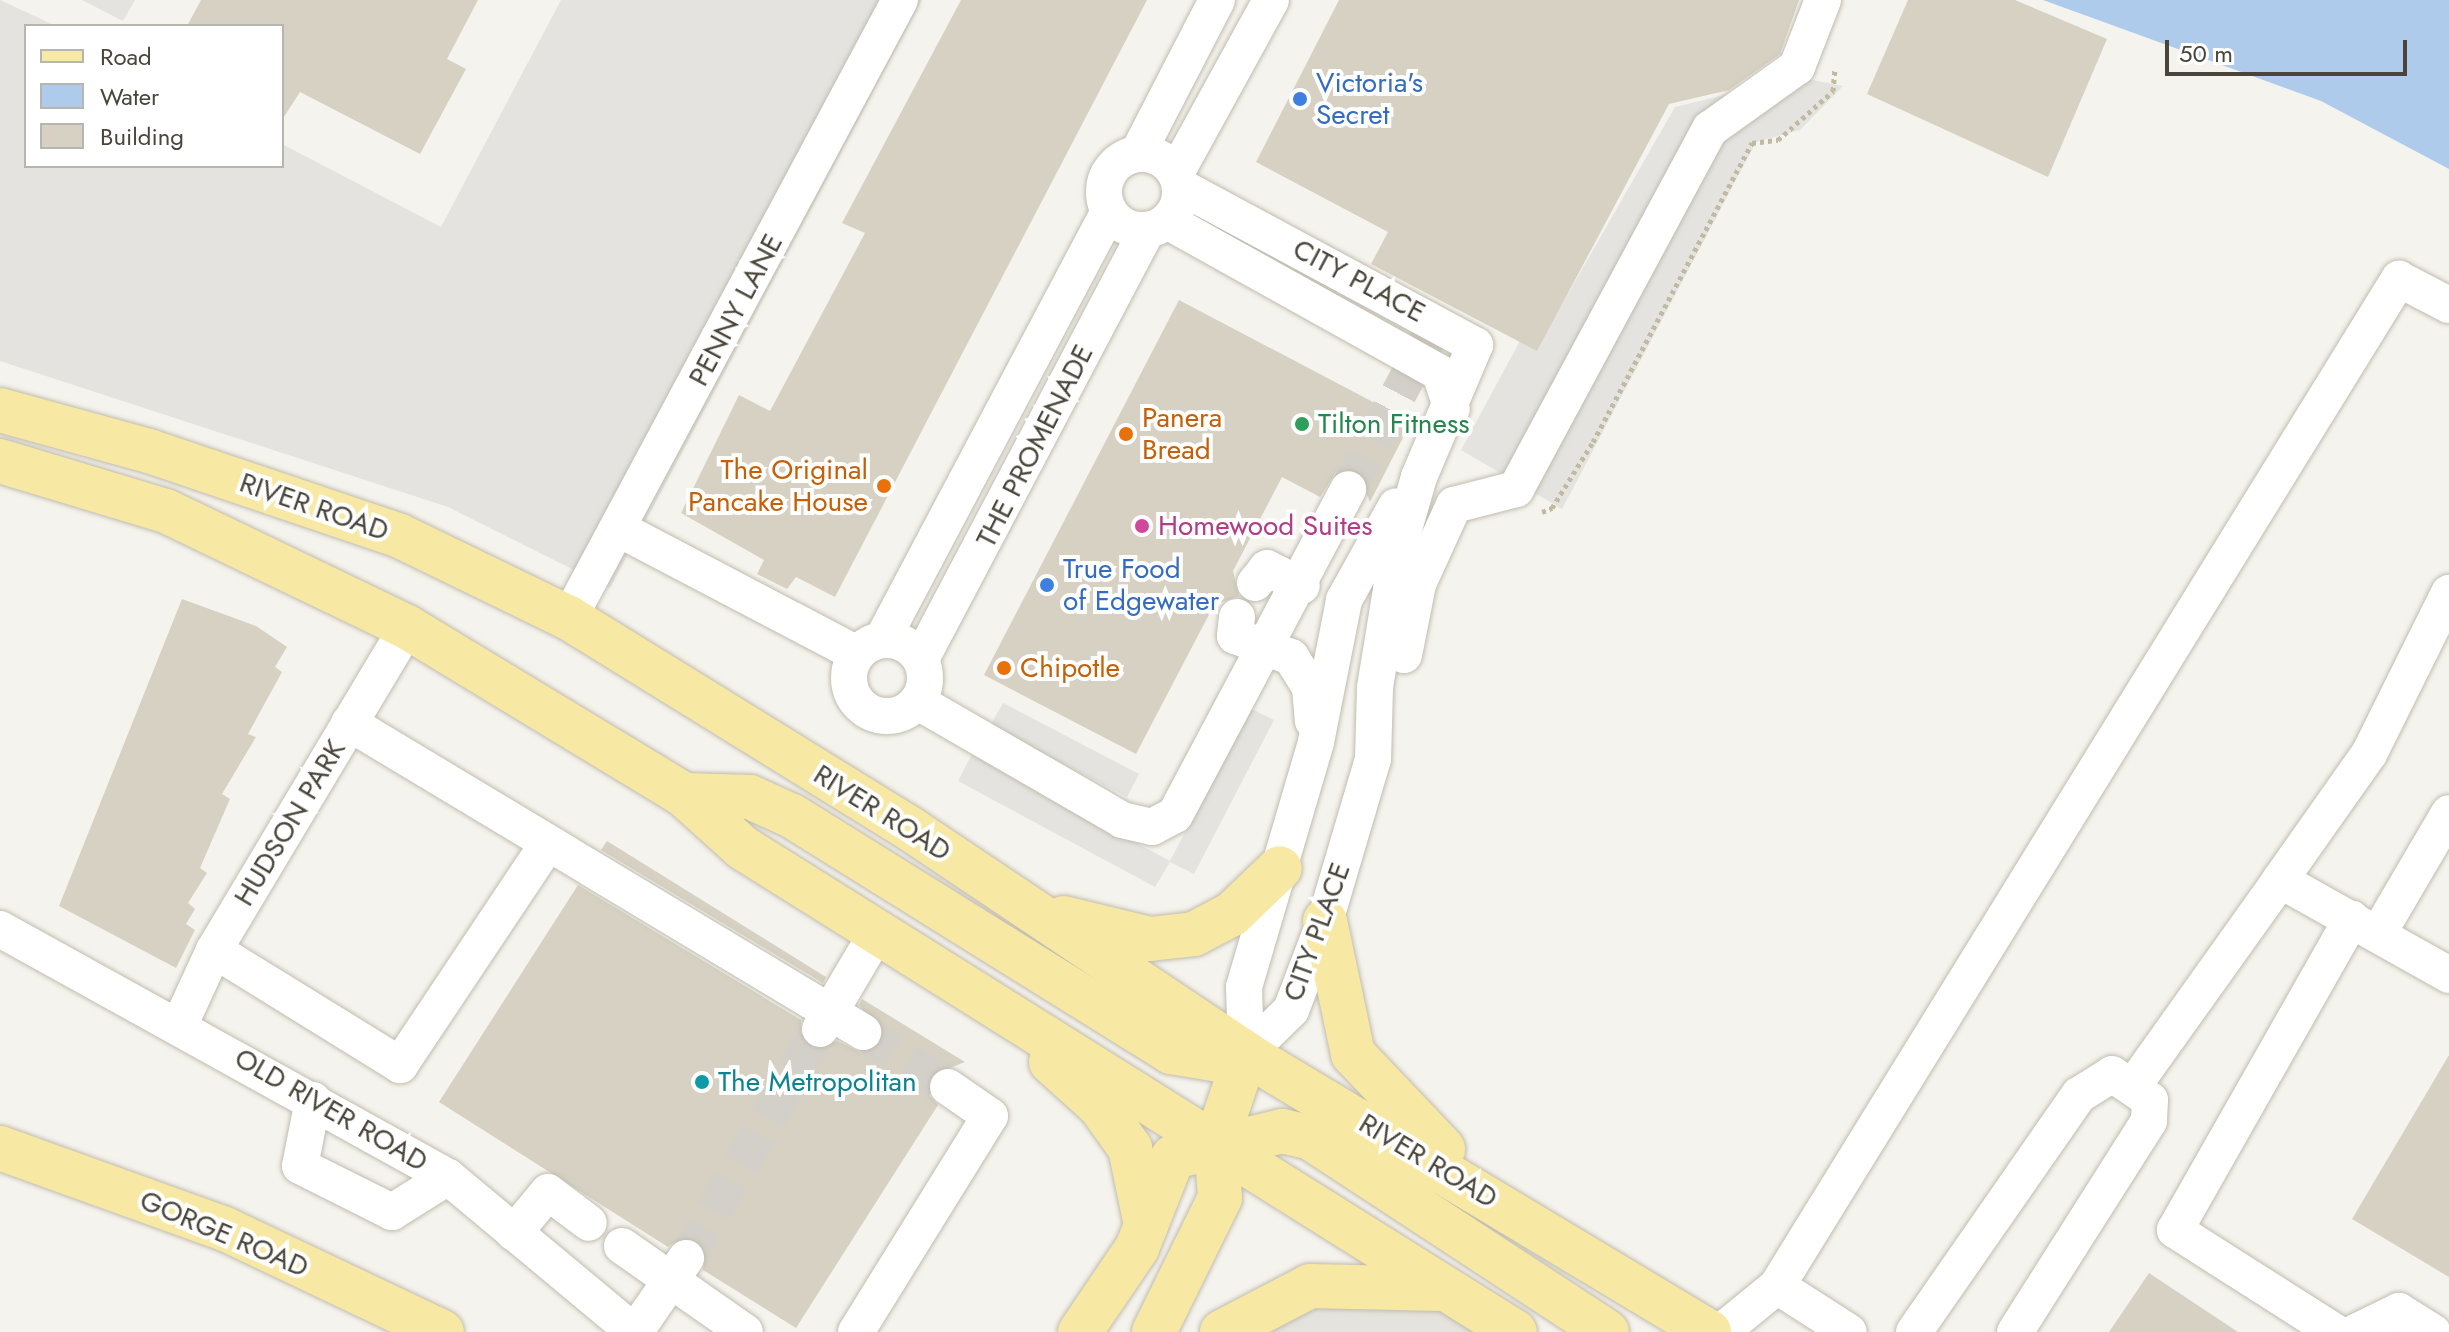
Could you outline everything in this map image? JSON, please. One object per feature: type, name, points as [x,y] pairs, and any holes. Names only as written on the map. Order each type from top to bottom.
[{"type":"main road","name":"RIVER ROAD","points":[[0,410],[149,451],[400,536],[569,618],[1029,908],[1246,1054],[1503,1205],[1709,1332]]},
{"type":"main road","name":"RIVER ROAD","points":[[0,461],[166,511],[407,627],[684,795],[743,848],[980,993],[1515,1332]]},
{"type":"main road","points":[[684,795],[750,797],[792,816],[1171,1052],[1219,1060],[1246,1054]]},
{"type":"main road","points":[[1029,908],[1150,939],[1194,934],[1232,914],[1280,868]]},
{"type":"main road","points":[[1325,921],[1353,1054],[1384,1095],[1503,1205]]},
{"type":"main road","points":[[980,993],[1100,1106],[1130,1148],[1146,1225]]},
{"type":"main road","points":[[1154,1332],[1220,1198],[1216,1142],[1246,1054]]},
{"type":"main road","points":[[1080,1332],[1105,1303],[1146,1225],[1173,1157],[1216,1142],[1282,1131],[1309,1137],[1607,1332]]},
{"type":"main road","name":"GORGE ROAD","points":[[0,1148],[225,1229],[442,1332]]},
{"type":"main road","points":[[1222,1332],[1310,1286],[1450,1290]]},
{"type":"street","name":"PENNY LANE","points":[[569,618],[621,530],[900,0]]},
{"type":"street","points":[[1217,0],[1138,153],[1112,168],[1105,181],[1109,211],[1118,222],[1157,226],[1271,0]]},
{"type":"street","points":[[1237,617],[1235,636],[1265,653],[1291,657],[1310,688],[1316,742],[1373,759],[1418,584],[1454,505],[1516,489],[1710,129],[1797,67],[1823,7]]},
{"type":"street","points":[[1138,153],[1153,154],[1178,180]]},
{"type":"street","name":"CITY PLACE","points":[[1178,180],[1475,345],[1452,409],[1419,477],[1344,600],[1316,742],[1244,987],[1246,1054]]},
{"type":"street","name":"THE PROMENADE","points":[[870,647],[1109,211]]},
{"type":"street","name":"CITY PLACE","points":[[1157,226],[1440,373],[1452,409]]},
{"type":"street","name":"THE PROMENADE","points":[[921,659],[1157,226]]},
{"type":"street","points":[[1721,1332],[1777,1286],[2399,279],[2449,305]]},
{"type":"street","name":"CITY PLACE","points":[[1246,1054],[1291,1010],[1325,921],[1373,759],[1375,688],[1397,553],[1419,477]]},
{"type":"street","points":[[918,702],[1122,820],[1152,827],[1175,815],[1302,586],[1348,489]]},
{"type":"street","points":[[621,530],[870,647],[911,648],[921,659],[925,689],[918,702],[892,717],[863,709],[848,683],[870,647]]},
{"type":"street","points":[[1255,583],[1267,568],[1302,586]]},
{"type":"street","points":[[2134,1085],[2369,754],[2449,593]]},
{"type":"street","name":"HUDSON PARK","points":[[185,1026],[214,950],[407,627]]},
{"type":"street","points":[[349,723],[548,843],[825,1021],[863,1032]]},
{"type":"street","points":[[2335,1332],[2175,1230],[2365,927],[2449,813]]},
{"type":"street","points":[[214,950],[400,1065],[548,843]]},
{"type":"street","points":[[2280,880],[2449,975]]},
{"type":"street","name":"OLD RIVER ROAD","points":[[0,929],[185,1026],[448,1177],[634,1332]]},
{"type":"street","points":[[825,1021],[878,931]]},
{"type":"street","points":[[1914,1332],[2079,1095],[2112,1074],[2134,1085],[2150,1100],[2149,1121],[2015,1332]]},
{"type":"street","points":[[856,1332],[990,1116],[948,1087]]},
{"type":"street","points":[[313,1100],[300,1166],[392,1212],[448,1177]]},
{"type":"street","points":[[514,1233],[548,1192],[589,1223]]},
{"type":"street","points":[[622,1246],[678,1270],[745,1332]]},
{"type":"street","points":[[634,1332],[678,1270]]},
{"type":"street","points":[[1777,1286],[1849,1332]]},
{"type":"street","points":[[2356,1332],[2399,1311],[2433,1332]]},
{"type":"path","points":[[1526,517],[1552,508],[1593,442],[1752,143],[1778,140],[1833,91],[1835,61]]},
{"type":"shaded area","points":[[0,0],[52,24],[24,24],[24,168],[284,168],[284,145],[441,227],[561,0],[922,0],[610,588],[448,507],[0,361]]},
{"type":"shaded area","points":[[82,0],[135,0],[123,21]]},
{"type":"shaded area","points":[[1797,77],[1843,86],[1800,130],[1756,142],[1562,509],[1461,450],[1521,339],[1538,346],[1675,107]]},
{"type":"shaded area","points":[[1003,703],[1139,774],[1127,797],[990,726]]},
{"type":"shaded area","points":[[1250,708],[1274,720],[1194,874],[1170,862],[1155,887],[958,781],[972,754],[1170,861]]},
{"type":"shaded area","points":[[1378,1284],[1515,1332],[1222,1332]]},
{"type":"water","points":[[2043,0],[2449,0],[2449,169],[2321,101]]},
{"type":"building","points":[[201,0],[478,0],[447,59],[466,69],[420,154],[300,92],[284,117],[284,24],[188,24]]},
{"type":"building","points":[[961,0],[1147,0],[835,597],[796,577],[787,589],[757,574],[764,560],[681,513],[739,395],[770,411],[865,233],[842,223]]},
{"type":"building","points":[[1339,0],[1799,0],[1780,54],[1729,90],[1669,104],[1537,351],[1371,264],[1388,232],[1256,162]]},
{"type":"building","points":[[1908,0],[2015,0],[2107,39],[2048,177],[1867,94]]},
{"type":"building","name":"Homewood Suites","points":[[1179,300],[1411,422],[1370,502],[1357,470],[1336,472],[1320,497],[1282,477],[1233,571],[1239,596],[1214,605],[1136,754],[984,675]]},
{"type":"building","points":[[182,599],[256,626],[287,647],[275,667],[282,672],[248,734],[256,737],[222,794],[230,799],[200,868],[207,873],[188,903],[195,909],[186,924],[195,930],[176,968],[59,906]]},
{"type":"building","points":[[607,841],[826,977],[823,983],[601,850]]},
{"type":"building","name":"The Metropolitan","points":[[578,885],[801,1020],[801,1039],[810,1047],[837,1041],[862,1053],[874,1050],[884,1032],[859,1005],[862,999],[965,1062],[930,1076],[929,1095],[938,1105],[796,1328],[703,1270],[705,1250],[697,1240],[678,1239],[668,1247],[439,1102]]},
{"type":"building","points":[[2449,1055],[2449,1277],[2352,1219]]},
{"type":"building","points":[[2149,1273],[2238,1332],[2109,1332]]},
{"type":"tunnel","points":[[1348,489],[1447,303]]},
{"type":"tunnel","points":[[686,1258],[820,1029]]},
{"type":"tunnel","points":[[863,1032],[948,1087]]},
{"type":"place","name":"Victoria's Secret","points":[[1300,99]]},
{"type":"place","name":"Tilton Fitness","points":[[1302,424]]},
{"type":"place","name":"Panera Bread","points":[[1126,434]]},
{"type":"place","name":"The Original Pancake House","points":[[884,486]]},
{"type":"place","name":"Homewood Suites","points":[[1142,526]]},
{"type":"place","name":"True Food of Edgewater","points":[[1047,585]]},
{"type":"place","name":"Chipotle","points":[[1004,668]]},
{"type":"place","name":"The Metropolitan","points":[[702,1082]]}]
